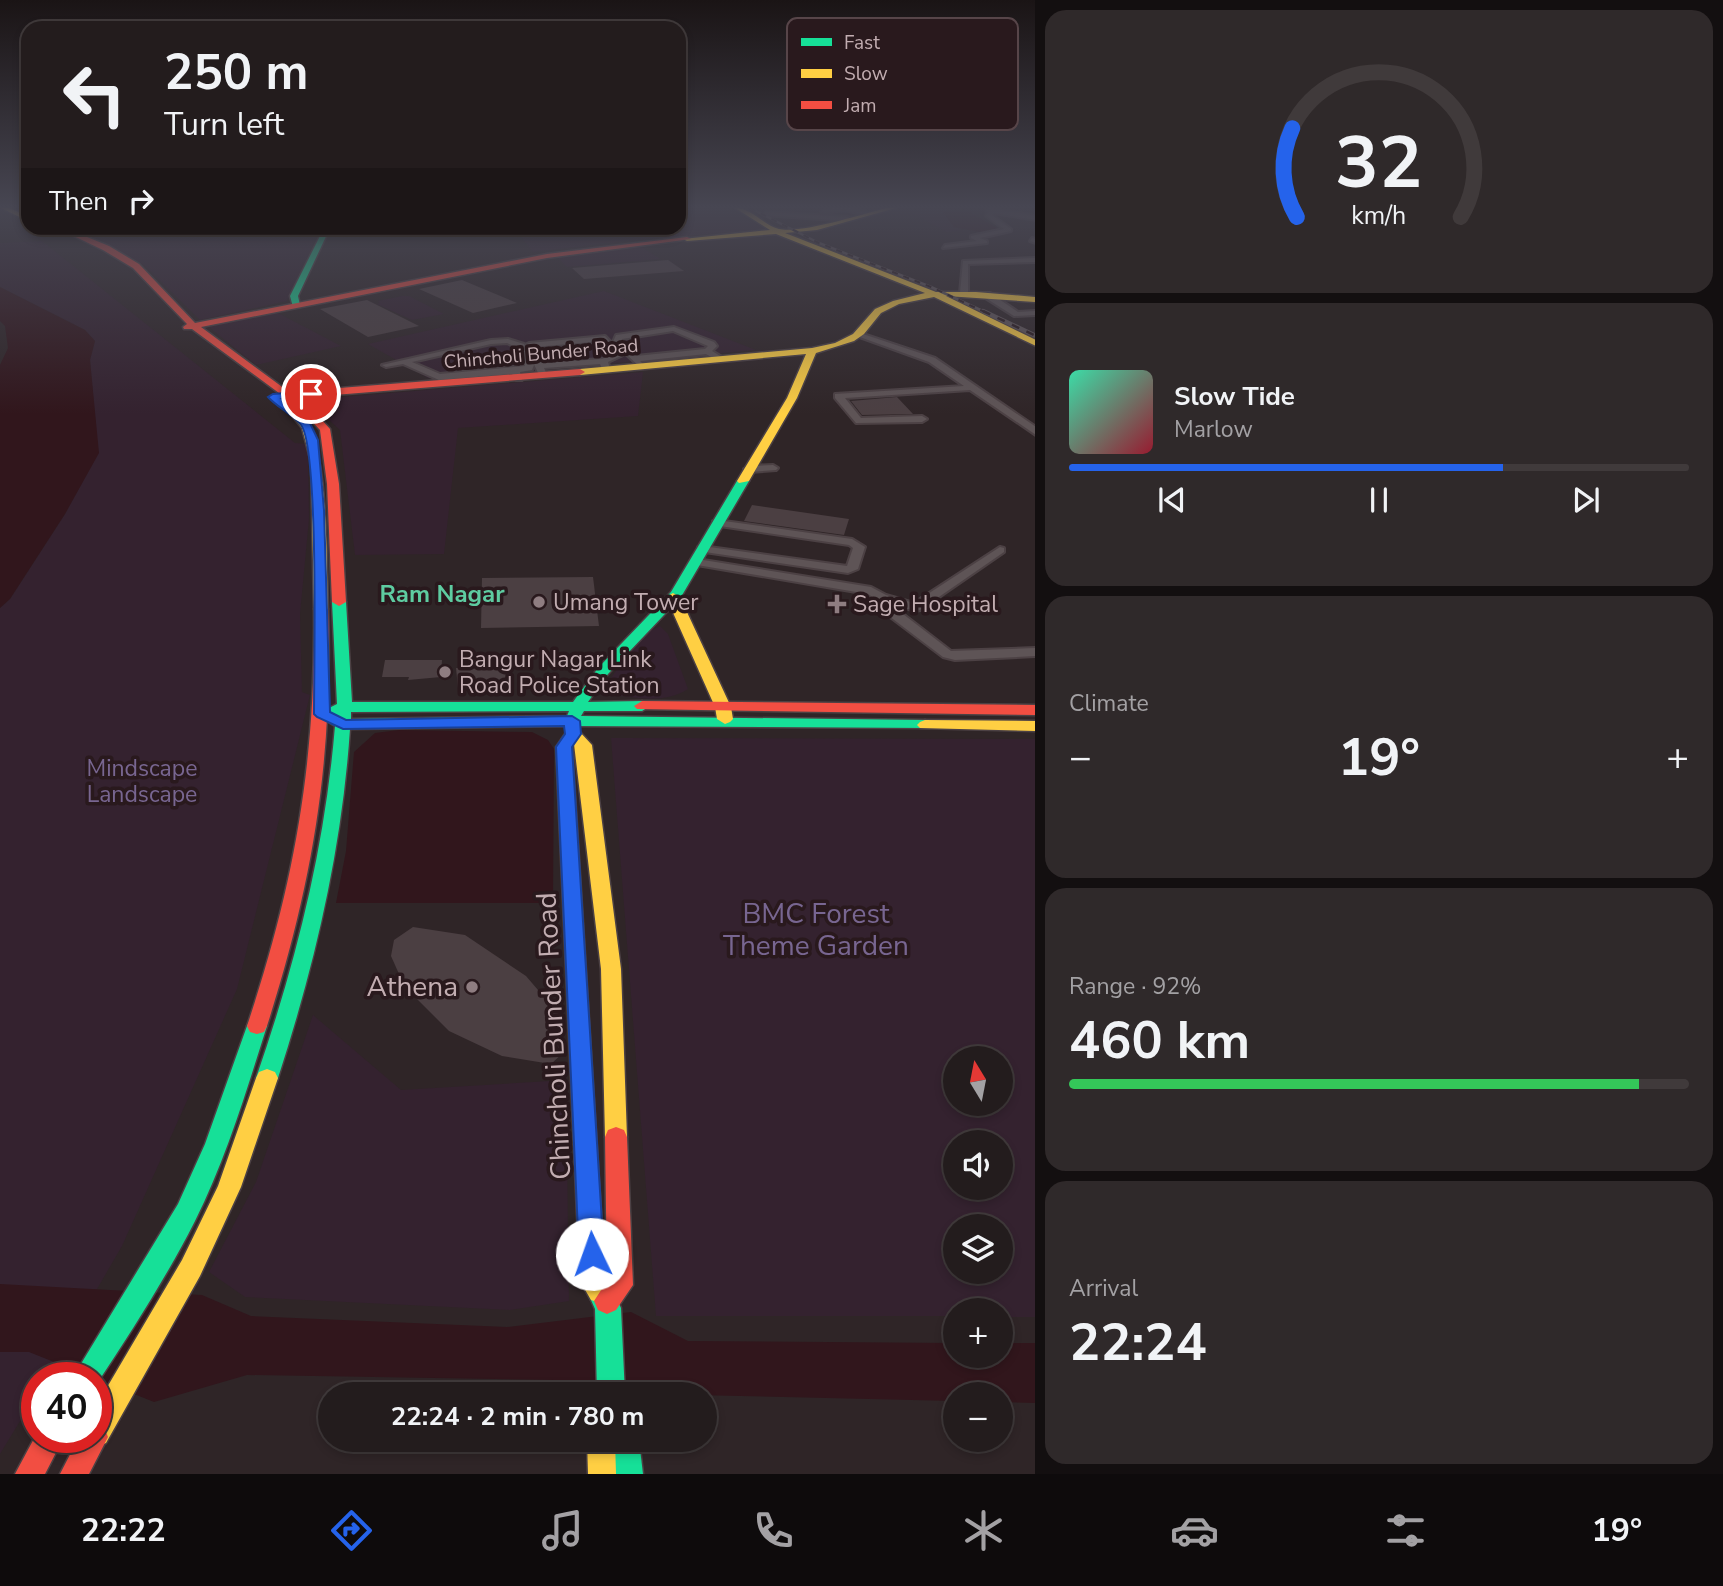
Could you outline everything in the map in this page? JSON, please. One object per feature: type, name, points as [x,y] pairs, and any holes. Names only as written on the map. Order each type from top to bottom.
[{"type":"street","points":[[112,1404],[191,1268],[229,1187],[289,1016],[321,891],[331,838],[344,707],[333,484],[328,439],[319,421],[279,396],[188,326],[135,277]]},
{"type":"street","points":[[145,277],[188,326]]},
{"type":"street","points":[[301,302],[312,277]]},
{"type":"street","points":[[188,326],[432,277]]},
{"type":"street","points":[[903,277],[950,294],[1035,344]]},
{"type":"street","points":[[907,277],[1035,332]]},
{"type":"street","points":[[950,294],[958,277]]},
{"type":"street","name":"Chincholi Bunder Road","points":[[279,396],[714,355],[812,351],[840,344],[860,334],[875,313],[900,300],[950,294],[1035,300]]},
{"type":"street","points":[[987,295],[1017,314],[1035,313]]},
{"type":"street","points":[[637,363],[617,342],[619,337],[682,330],[711,344],[714,355]]},
{"type":"street","points":[[860,334],[932,360],[1035,432]]},
{"type":"street","points":[[541,371],[529,345],[598,338],[609,340],[619,355],[605,365]]},
{"type":"street","points":[[386,365],[404,361],[491,342],[508,341],[521,346],[530,365],[517,374],[439,377],[404,361]]},
{"type":"street","name":"Chincholi Bunder Road","points":[[608,1305],[593,1281],[564,747],[574,720],[594,683],[673,597],[699,556],[792,398],[812,351]]},
{"type":"street","points":[[922,419],[859,421],[838,396],[970,388]]},
{"type":"street","points":[[95,1362],[161,1258],[199,1187],[227,1115],[293,914],[307,851],[322,714],[318,498],[313,440],[305,423],[279,396]]},
{"type":"street","points":[[749,469],[773,468]]},
{"type":"street","points":[[699,556],[848,570],[852,569],[859,547],[852,542],[717,523]]},
{"type":"street","points":[[699,556],[871,591],[882,598],[916,607],[1000,550]]},
{"type":"street","points":[[673,597],[723,707],[726,724]]},
{"type":"street","points":[[882,598],[885,607],[947,654],[955,656],[1035,652]]},
{"type":"street","points":[[322,714],[344,707],[574,720],[1035,726]]},
{"type":"street","points":[[322,714],[343,724],[574,720],[723,707],[1035,710]]},
{"type":"street","points":[[574,720],[584,745],[611,969],[620,1285],[608,1305],[611,1382]]},
{"type":"street","points":[[601,1452],[602,1474]]},
{"type":"street","points":[[626,1452],[629,1474]]},
{"type":"street","points":[[29,1474],[41,1453]]},
{"type":"street","points":[[74,1474],[85,1453]]},
{"type":"green space","name":"Mindscape Landscape","points":[[0,277],[87,277],[295,443],[308,444],[309,519],[300,614],[302,692],[310,695],[237,989],[122,1246],[55,1362],[21,1362],[21,1419],[0,1454],[0,608],[10,599],[65,514],[98,453],[90,360],[95,341],[85,330],[0,287]]},
{"type":"green space","points":[[156,277],[298,277],[287,301],[200,320]]},
{"type":"green space","points":[[604,291],[756,350],[442,379],[428,378],[368,344]]},
{"type":"green space","points":[[409,296],[444,314],[412,320],[377,304],[380,303],[378,301]]},
{"type":"green space","points":[[274,311],[341,346],[256,365],[210,328],[212,324]]},
{"type":"green space","points":[[643,372],[638,416],[458,428],[444,554],[355,555],[340,430],[307,400]]},
{"type":"green space","points":[[660,626],[668,634],[688,689],[670,697],[660,698],[610,694],[606,685],[641,635]]},
{"type":"green space","name":"BMC Forest Theme Garden","points":[[611,738],[1035,739],[1035,1317],[1013,1317],[1013,1298],[943,1298],[943,1316],[656,1316]]},
{"type":"green space","points":[[313,1015],[401,1090],[566,1080],[569,1301],[510,1310],[245,1297],[209,1272],[256,1182]]},
{"type":"shaded area","points":[[0,287],[85,330],[95,341],[90,360],[99,453],[65,514],[10,599],[0,608],[0,365],[8,348],[5,326],[0,321]]},
{"type":"shaded area","points":[[399,730],[532,732],[548,740],[554,749],[553,903],[336,903],[346,851],[354,752],[375,733]]},
{"type":"shaded area","points":[[0,1284],[202,1295],[251,1316],[507,1327],[631,1312],[688,1341],[943,1343],[943,1368],[1013,1368],[1013,1343],[1035,1343],[1035,1403],[1013,1402],[1013,1382],[943,1382],[943,1401],[717,1396],[717,1382],[247,1375],[154,1402],[112,1385],[112,1362],[54,1362],[29,1352],[0,1352]]},
{"type":"building","points":[[582,277],[612,277],[584,279]]},
{"type":"building","points":[[462,280],[517,303],[473,313],[419,289]]},
{"type":"building","points":[[367,300],[419,326],[368,337],[320,309]]},
{"type":"building","points":[[897,397],[913,414],[862,415],[851,401]]},
{"type":"building","points":[[752,505],[849,519],[844,535],[744,521]]},
{"type":"building","name":"Umang Tower","points":[[593,577],[599,626],[481,628],[482,578]]},
{"type":"building","points":[[385,660],[442,660],[441,677],[408,680],[409,677],[382,677]]},
{"type":"building","points":[[456,668],[507,668],[507,688],[458,688]]},
{"type":"building","name":"Athena","points":[[413,927],[465,935],[526,976],[562,1018],[564,1052],[551,1064],[502,1056],[449,1031],[417,999],[399,974],[391,956],[394,940]]},
{"type":"railway","points":[[905,277],[987,313]]},
{"type":"railway","points":[[983,311],[1035,336]]},
{"type":"traffic: fast","points":[[296,305],[294,296],[303,277]]},
{"type":"traffic: fast","points":[[574,716],[581,701],[603,671],[676,594],[743,481]]},
{"type":"traffic: fast","points":[[267,1078],[308,942],[335,804],[344,696],[339,602]]},
{"type":"traffic: fast","points":[[331,711],[344,707],[642,706]]},
{"type":"traffic: fast","points":[[332,719],[343,724],[572,721],[925,725]]},
{"type":"traffic: fast","points":[[96,1362],[151,1275],[198,1190],[234,1097],[257,1026]]},
{"type":"traffic: fast","points":[[600,1291],[608,1308],[611,1382]]},
{"type":"traffic: fast","points":[[626,1452],[629,1474]]},
{"type":"traffic: slow","points":[[891,277],[935,294],[1035,344]]},
{"type":"traffic: slow","points":[[580,372],[812,351],[851,339],[861,332],[878,311],[915,297],[955,293],[1035,300]]},
{"type":"traffic: slow","points":[[743,481],[792,398],[812,351]]},
{"type":"traffic: slow","points":[[298,417],[307,428],[316,462],[321,609]]},
{"type":"traffic: slow","points":[[673,597],[723,707],[725,719]]},
{"type":"traffic: slow","points":[[925,725],[1035,726]]},
{"type":"traffic: slow","points":[[573,734],[564,747],[593,1281],[600,1291]]},
{"type":"traffic: slow","points":[[573,734],[584,745],[611,969],[616,1137]]},
{"type":"traffic: slow","points":[[112,1405],[191,1268],[229,1187],[267,1078]]},
{"type":"traffic: slow","points":[[601,1452],[602,1474]]},
{"type":"traffic: jam","points":[[146,277],[190,323],[307,410],[325,429],[333,484],[339,602]]},
{"type":"traffic: jam","points":[[187,327],[442,277]]},
{"type":"traffic: jam","points":[[280,396],[580,372]]},
{"type":"traffic: jam","points":[[257,1026],[288,923],[310,821],[321,717],[321,609]]},
{"type":"traffic: jam","points":[[642,706],[1035,710]]},
{"type":"traffic: jam","points":[[607,1301],[620,1285],[616,1137]]},
{"type":"traffic: jam","points":[[29,1474],[41,1453]]},
{"type":"traffic: jam","points":[[74,1474],[85,1453]]},
{"type":"place","name":"Umang Tower","points":[[539,602]]},
{"type":"place","name":"Sage Hospital","points":[[837,604]]},
{"type":"place","name":"Bangur Nagar Link Road Police Station","points":[[445,672]]},
{"type":"place","name":"Athena","points":[[472,987]]},
{"type":"district","name":"Ram Nagar","points":[[442,594]]},
{"type":"route","points":[[311,394],[273,397],[305,423],[313,440],[323,658],[322,714],[343,724],[572,721],[573,734],[564,747],[592,1254]]}]
